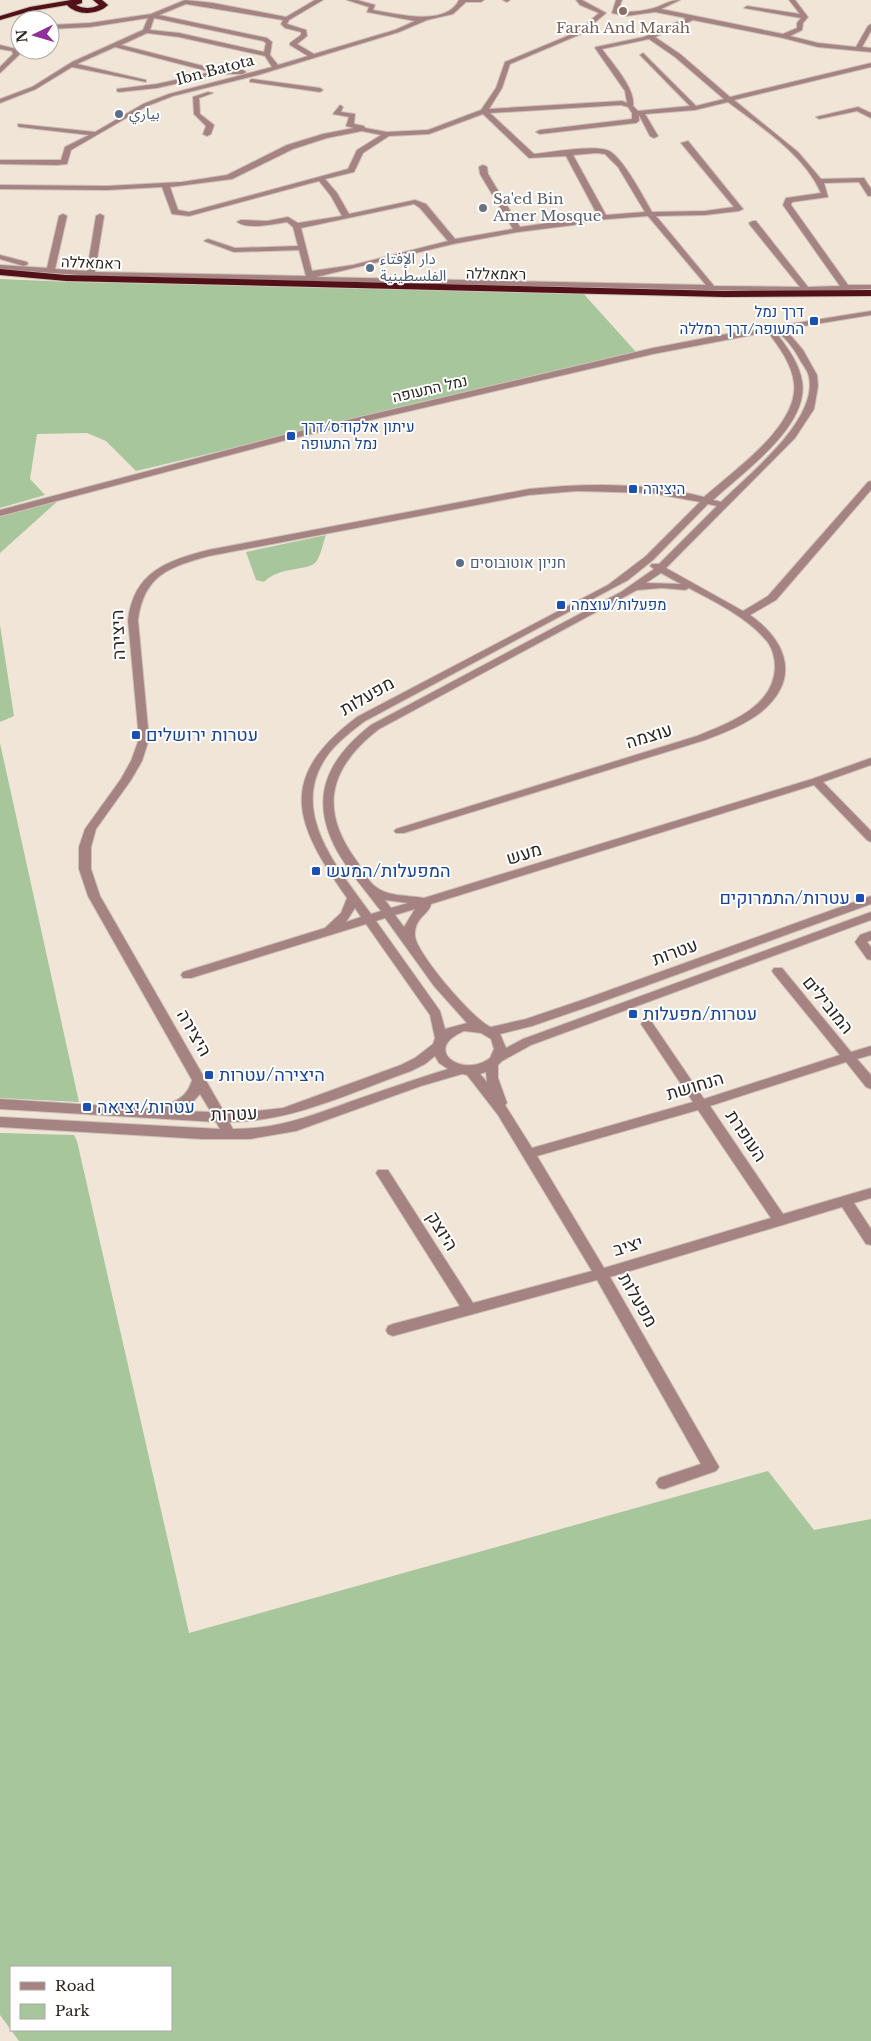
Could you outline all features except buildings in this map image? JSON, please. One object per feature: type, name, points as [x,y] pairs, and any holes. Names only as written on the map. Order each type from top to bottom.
[{"type":"highway","points":[[72,7],[73,3],[80,0]]},
{"type":"highway","points":[[0,19],[30,9],[80,0]]},
{"type":"highway","points":[[0,19],[35,10],[72,7],[81,10],[96,9],[104,4],[99,0]]},
{"type":"highway","name":"ראמאללה","points":[[0,272],[66,278],[724,294],[816,295],[871,293]]},
{"type":"street","points":[[314,56],[292,44],[304,36],[304,31],[287,27],[284,24],[287,20],[320,0]]},
{"type":"street","points":[[350,0],[373,6],[369,11],[422,20]]},
{"type":"street","points":[[463,0],[481,0]]},
{"type":"street","name":"Ibn Batota","points":[[0,162],[64,162],[68,149],[146,105],[171,95],[257,76],[276,67],[397,31],[422,20],[451,13],[463,0]]},
{"type":"street","points":[[580,0],[582,4],[603,13],[626,14],[655,10],[674,1]]},
{"type":"street","points":[[614,12],[619,0]]},
{"type":"street","points":[[663,0],[674,1]]},
{"type":"street","points":[[792,0],[805,17]]},
{"type":"street","points":[[60,26],[90,25],[152,16],[189,1],[287,20]]},
{"type":"street","points":[[747,8],[805,17]]},
{"type":"street","points":[[655,10],[784,36],[818,45],[871,50]]},
{"type":"street","points":[[484,112],[499,88],[507,63],[578,33],[603,13]]},
{"type":"street","points":[[146,30],[152,16]]},
{"type":"street","points":[[152,16],[265,39],[269,42],[267,54]]},
{"type":"street","points":[[784,36],[800,29],[800,23],[805,17]]},
{"type":"street","points":[[630,106],[631,99],[628,92],[598,48],[650,38],[671,30],[691,18]]},
{"type":"street","points":[[858,48],[871,26]]},
{"type":"street","points":[[0,101],[34,88],[71,65],[146,30],[179,35],[267,54],[276,67]]},
{"type":"street","points":[[650,38],[664,45],[728,99],[762,124],[797,156],[824,186],[825,195],[789,200],[787,205],[846,288]]},
{"type":"street","points":[[114,45],[165,56],[219,72],[257,76],[320,90]]},
{"type":"street","points":[[643,55],[696,108]]},
{"type":"street","points":[[0,72],[17,60]]},
{"type":"street","points":[[71,65],[144,81]]},
{"type":"street","points":[[638,113],[696,108],[871,65]]},
{"type":"street","points":[[119,90],[157,86],[219,72]]},
{"type":"street","points":[[207,134],[210,125],[195,113],[196,97],[257,76]]},
{"type":"street","points":[[0,186],[107,188],[229,177],[290,147],[326,136],[362,129],[387,134],[429,132],[484,112],[622,103],[630,106],[638,113],[654,136]]},
{"type":"street","points":[[340,107],[336,114],[353,115],[350,126],[363,127],[362,129]]},
{"type":"street","points":[[819,117],[858,109],[871,116]]},
{"type":"street","points":[[484,112],[532,156],[607,152],[621,166],[650,214],[712,288]]},
{"type":"street","points":[[540,132],[636,121],[635,116],[638,113]]},
{"type":"street","points":[[20,125],[96,134]]},
{"type":"street","points":[[165,184],[175,212],[189,214],[351,170],[360,152],[387,134]]},
{"type":"street","points":[[310,278],[315,274],[353,267],[453,242],[518,230],[603,217],[706,213],[739,209],[685,143]]},
{"type":"street","points":[[568,153],[603,217]]},
{"type":"street","points":[[483,167],[484,174],[518,230]]},
{"type":"street","points":[[320,178],[347,217]]},
{"type":"street","points":[[819,181],[861,180],[871,194]]},
{"type":"street","points":[[297,226],[415,202],[423,206],[453,242]]},
{"type":"street","points":[[50,272],[63,216]]},
{"type":"street","points":[[91,274],[100,216]]},
{"type":"street","points":[[241,222],[266,223],[288,219],[297,226],[310,278]]},
{"type":"street","points":[[753,223],[805,289]]},
{"type":"street","points":[[208,240],[234,250],[303,248]]},
{"type":"street","points":[[0,257],[50,272]]},
{"type":"street","points":[[0,267],[91,274],[712,288],[805,289],[871,287]]},
{"type":"street","name":"נמל התעופה","points":[[0,514],[288,437],[674,346],[871,313]]},
{"type":"street","name":"מפעלות","points":[[439,1042],[436,1014],[317,845],[309,823],[307,810],[307,795],[313,770],[332,741],[361,719],[611,587],[644,564],[706,500],[780,430],[795,406],[799,389],[798,378],[775,328]]},
{"type":"street","name":"מפעלות","points":[[485,1030],[454,1002],[338,841],[330,821],[328,809],[330,781],[335,767],[350,747],[375,727],[635,588],[658,571],[792,436],[810,409],[814,386],[813,375],[800,352],[775,328]]},
{"type":"street","points":[[743,614],[772,598],[871,484]]},
{"type":"street","name":"היצירה","points":[[230,1135],[94,896],[84,870],[85,843],[91,827],[128,777],[141,755],[144,739],[133,609],[136,598],[148,580],[158,572],[174,564],[208,553],[529,492],[571,488],[606,488],[679,495],[722,505]]},
{"type":"street","points":[[679,495],[689,501],[693,514]]},
{"type":"street","name":"עוצמה","points":[[400,831],[701,738],[738,722],[753,713],[774,692],[780,679],[781,666],[775,645],[767,634],[743,614],[711,596],[644,564]]},
{"type":"street","name":"עוצמה","points":[[658,571],[685,587],[711,596]]},
{"type":"street","points":[[635,588],[662,585],[685,587]]},
{"type":"street","name":"מעש","points":[[187,975],[816,782],[871,761]]},
{"type":"street","points":[[816,782],[871,838]]},
{"type":"street","points":[[372,890],[384,896],[398,899],[432,901]]},
{"type":"street","points":[[326,933],[346,915],[353,897]]},
{"type":"street","name":"עטרות","points":[[485,1030],[528,1023],[871,900]]},
{"type":"street","points":[[410,943],[408,928],[412,919],[432,901]]},
{"type":"street","name":"עטרות","points":[[495,1061],[513,1049],[546,1036],[871,916]]},
{"type":"street","points":[[866,938],[871,956]]},
{"type":"street","name":"המובילים","points":[[778,971],[871,1084]]},
{"type":"street","name":"העופרת","points":[[647,1024],[780,1220]]},
{"type":"street","points":[[472,1027],[485,1030],[499,1041],[500,1052],[495,1061],[466,1070],[446,1063],[438,1053],[439,1042],[454,1029],[472,1027]]},
{"type":"street","name":"עטרות","points":[[0,1104],[221,1118],[248,1117],[284,1112],[406,1068],[420,1061],[439,1042]]},
{"type":"street","name":"הנחושת","points":[[528,1154],[702,1104],[871,1050]]},
{"type":"street","name":"מפעלות","points":[[495,1061],[492,1078],[503,1112]]},
{"type":"street","name":"מפעלות","points":[[466,1070],[503,1112],[601,1274],[711,1466],[664,1483]]},
{"type":"street","name":"עטרות","points":[[0,1122],[230,1135],[291,1128],[416,1082],[466,1070]]},
{"type":"street","points":[[146,1113],[182,1106],[197,1091],[199,1080]]},
{"type":"street","name":"היוצק","points":[[383,1173],[469,1309]]},
{"type":"street","name":"יציב","points":[[393,1330],[601,1274],[871,1192]]},
{"type":"street","points":[[845,1200],[871,1240]]},
{"type":"green space","points":[[0,279],[582,292],[636,352],[136,471],[106,441],[87,433],[37,434],[30,479],[45,495],[0,508]]},
{"type":"green space","points":[[60,499],[0,553],[0,516]]},
{"type":"green space","points":[[326,535],[319,556],[312,565],[277,573],[264,582],[256,580],[246,552]]},
{"type":"green space","points":[[0,625],[14,716],[0,722]]},
{"type":"green space","points":[[0,743],[79,1102],[0,1098]]},
{"type":"green space","points":[[0,1133],[74,1135],[77,1141],[189,1633],[768,1471],[814,1530],[871,1519],[871,2041],[19,2041],[12,2031],[172,2031],[172,1966],[10,1966],[10,2029],[0,2015]]},
{"type":"place","name":"Farah And Marah","points":[[623,11]]},
{"type":"place","name":"بياري","points":[[119,114]]},
{"type":"place","name":"Sa'ed Bin Amer Mosque","points":[[483,208]]},
{"type":"place","name":"دار الإفتاء الفلسطينية","points":[[370,268]]},
{"type":"place","name":"דרך נמל התעופה/דרך רמללה","points":[[814,321]]},
{"type":"place","name":"עיתון אלקודס/דרך נמל התעופה","points":[[291,436]]},
{"type":"place","name":"היצירה","points":[[633,489]]},
{"type":"place","name":"חניון אוטובוסים","points":[[460,563]]},
{"type":"place","name":"מפעלות/עוצמה","points":[[561,605]]},
{"type":"place","name":"עטרות ירושלים","points":[[136,735]]},
{"type":"place","name":"המפעלות/המעש","points":[[316,871]]},
{"type":"place","name":"עטרות/התמרוקים","points":[[860,898]]},
{"type":"place","name":"עטרות/מפעלות","points":[[633,1014]]},
{"type":"place","name":"היצירה/עטרות","points":[[209,1075]]},
{"type":"place","name":"עטרות/יציאה","points":[[87,1107]]}]
